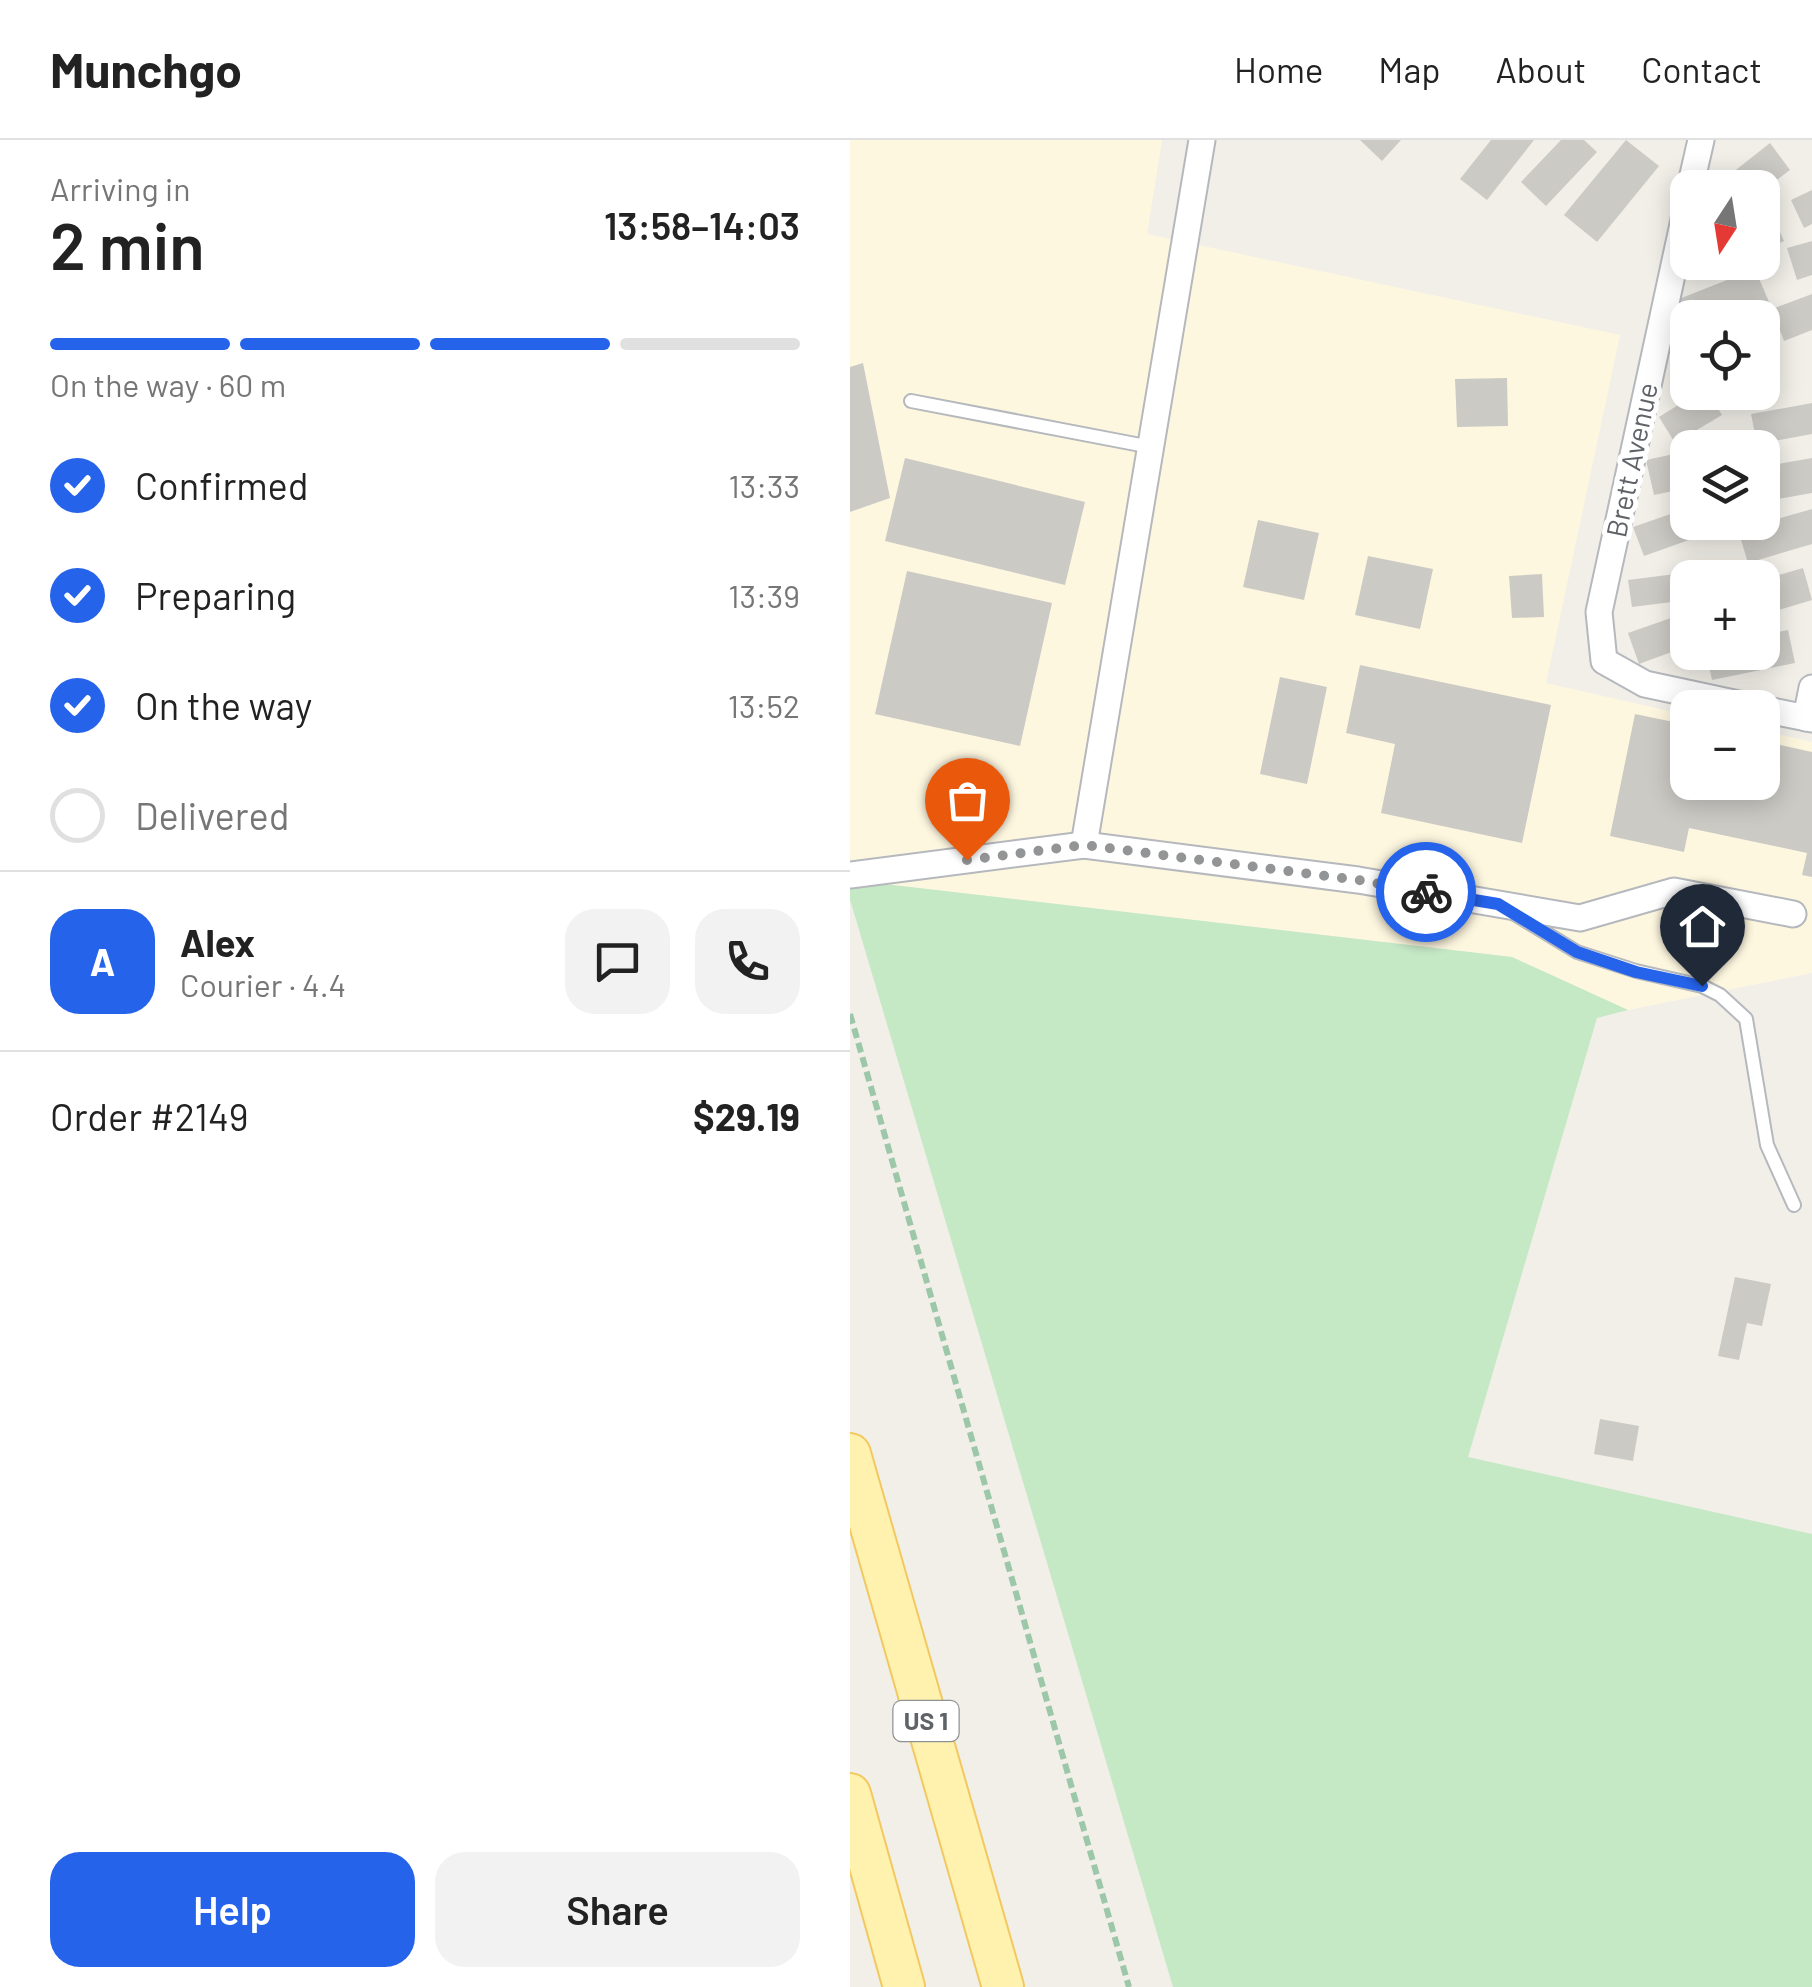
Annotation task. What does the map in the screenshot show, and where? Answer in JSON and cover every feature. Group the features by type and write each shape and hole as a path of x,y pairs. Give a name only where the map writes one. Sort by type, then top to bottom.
{"main road":[{"name":"US 1","path":"850,1454 1003,1987"},
{"path":"850,1794 904,1987"}],"street":[{"path":"1084,845 1202,140"},
{"path":"1694,170 1701,140"},
{"name":"Brett Avenue","path":"1671,280 1600,612 1604,660 1644,684 1673,690"},
{"path":"1780,712 1809,718 1812,688"},
{"path":"850,874 1084,845 1358,880 1580,918 1674,891 1793,914"}],"lane":[{"path":"911,401 1151,447"},
{"path":"1498,904 1577,952 1636,972 1702,986 1720,995 1746,1019 1767,1145 1794,1205"}],"path":[{"path":"850,1014 1128,1987"}],"shaded area":[{"path":"850,140 1162,140 1147,234 1620,335 1546,683 1670,711 1670,800 1780,800 1780,735 1812,742 1812,973 1628,1010 1512,957 850,880"}],"green space":[{"path":"850,880 1512,957 1628,1010 1597,1018 1468,1457 1812,1534 1812,1987 1173,1987 850,900"}],"building":[{"path":"1360,140 1401,140 1382,161"},
{"path":"1491,140 1534,140 1487,200 1460,179"},
{"path":"1561,140 1584,140 1597,152 1546,206 1521,182"},
{"path":"1626,140 1659,166 1597,242 1564,215"},
{"path":"1770,143 1790,170 1780,178 1780,170 1736,170"},
{"path":"1812,190 1812,224 1804,228 1791,200"},
{"path":"1812,241 1812,275 1797,280 1787,248"},
{"path":"1727,280 1760,280 1768,300 1679,300"},
{"path":"1812,294 1812,330 1784,341 1780,306"},
{"path":"863,363 890,498 850,512 850,367"},
{"path":"1507,378 1508,426 1457,427 1455,379"},
{"path":"1812,403 1812,434 1780,440 1780,430 1754,430 1751,414"},
{"path":"1670,410 1719,410 1722,415 1697,430 1670,430 1670,435 1659,417"},
{"path":"1670,455 1670,492 1654,495 1646,460"},
{"path":"905,458 1085,502 1065,585 885,541"},
{"path":"1812,458 1812,493 1780,499 1780,464"},
{"path":"1812,509 1812,544 1747,560 1741,540 1780,540 1780,518"},
{"path":"1670,514 1670,540 1689,540 1644,556 1633,527"},
{"path":"1258,520 1319,533 1304,600 1243,587"},
{"path":"1368,556 1433,569 1420,629 1355,615"},
{"path":"1803,568 1812,600 1780,610 1780,575"},
{"path":"907,571 1052,603 1020,746 875,714"},
{"path":"1542,574 1544,617 1512,618 1509,576"},
{"path":"1670,575 1670,602 1632,607 1628,580"},
{"path":"1670,618 1670,653 1639,664 1628,633"},
{"path":"1788,630 1795,663 1780,666 1780,632"},
{"path":"1360,665 1551,705 1522,843 1381,813 1395,744 1346,733"},
{"path":"1710,670 1761,670 1712,680"},
{"path":"1280,677 1327,687 1307,784 1260,774"},
{"path":"1635,714 1670,721 1670,800 1780,800 1780,745 1812,752 1812,877 1802,875 1807,853 1689,828 1684,852 1610,836"},
{"path":"1735,1277 1771,1284 1762,1326 1747,1323 1739,1360 1718,1356"},
{"path":"1600,1419 1639,1426 1633,1461 1594,1454"}],"way so far":[{"path":"967,860 1084,845 1426,892"}],"route":[{"path":"1426,892 1498,904 1577,952 1636,972 1702,986"}]}
